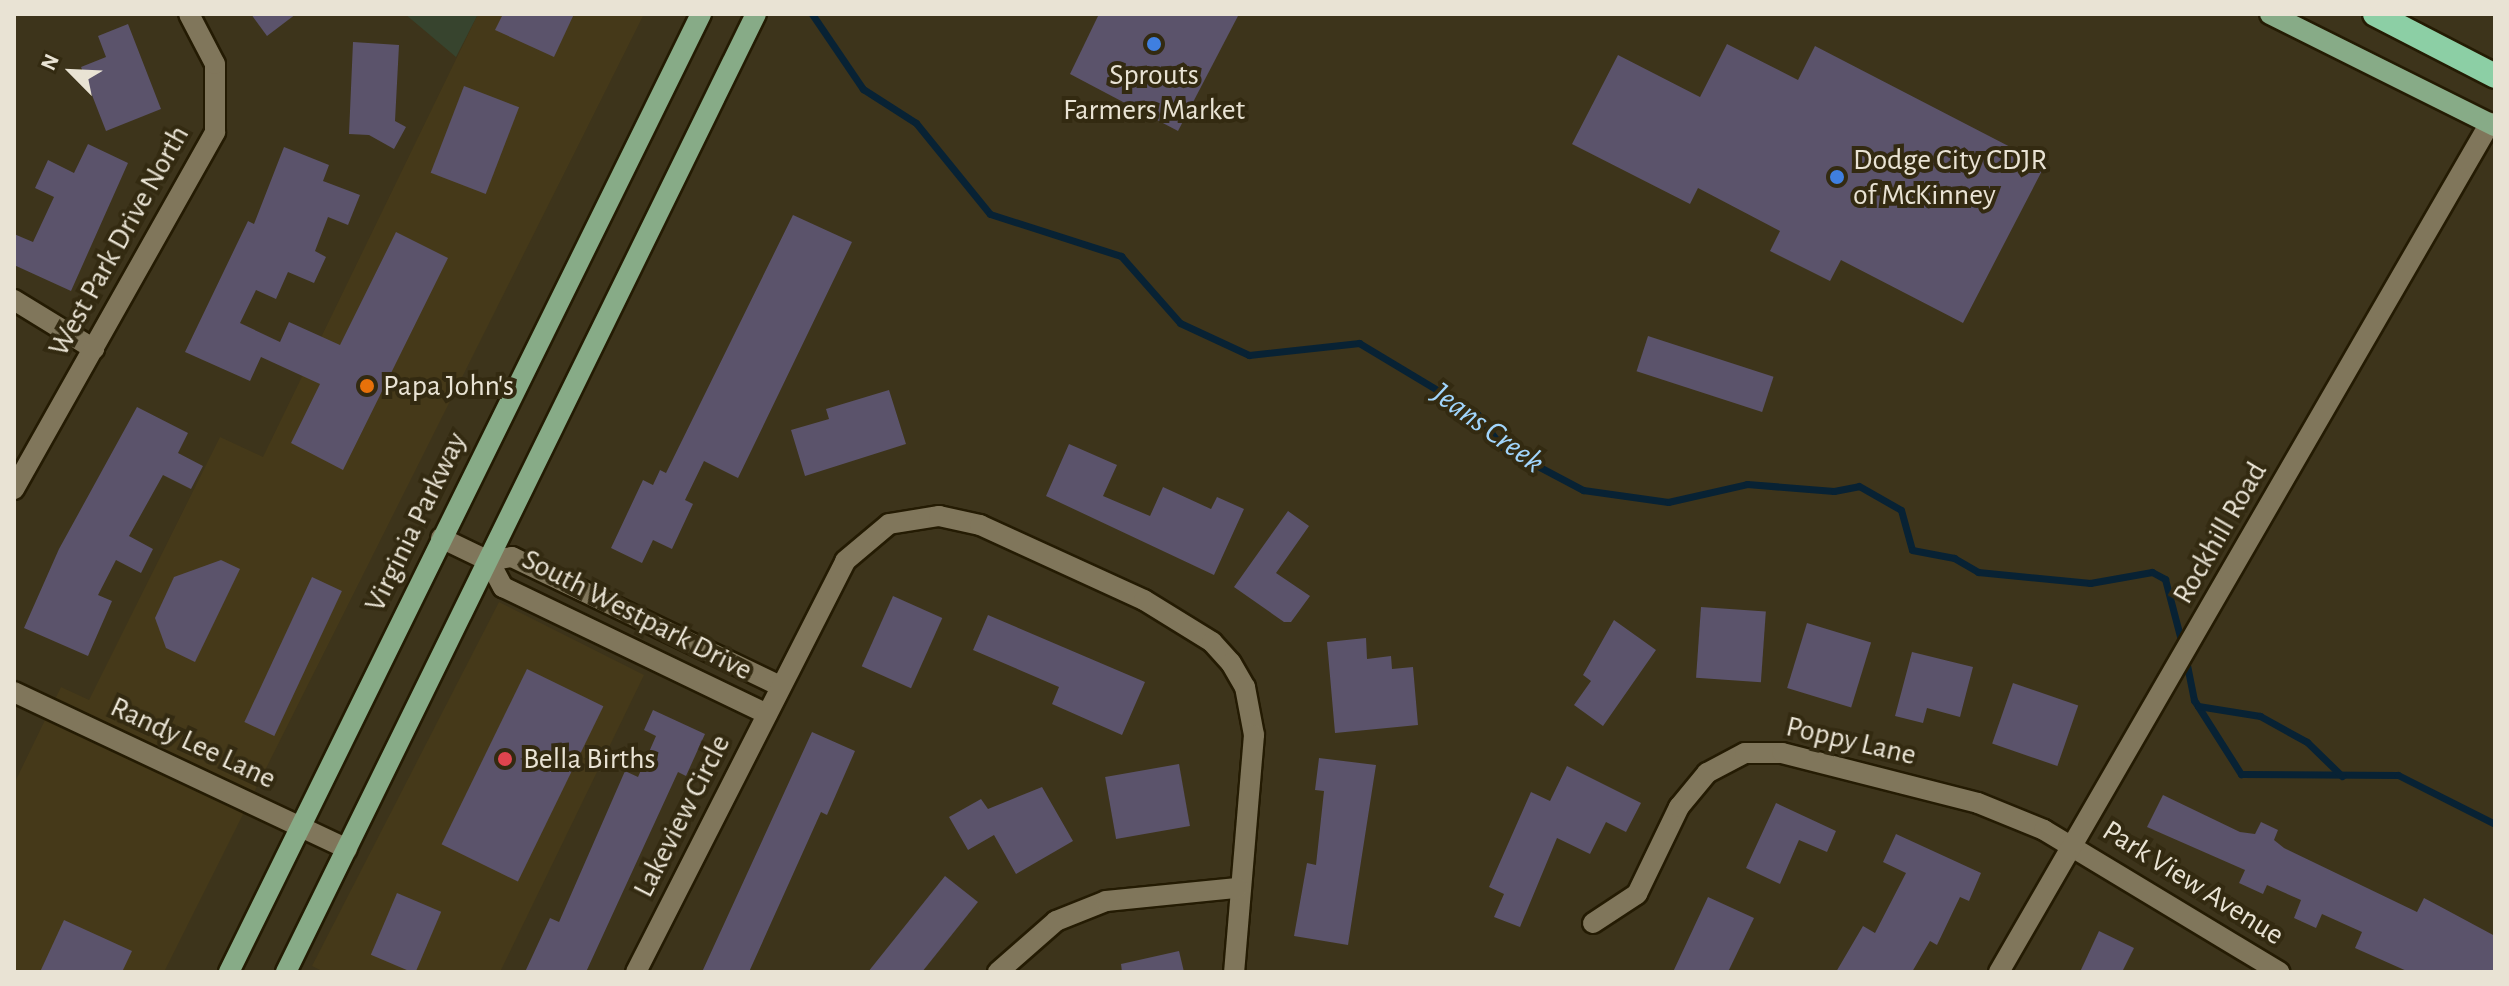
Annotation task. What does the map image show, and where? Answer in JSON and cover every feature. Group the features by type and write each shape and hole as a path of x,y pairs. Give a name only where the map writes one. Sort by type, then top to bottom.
{"highway":[{"path":"2375,14 2495,76"}],"main road":[{"name":"Virginia Parkway","path":"229,972 701,14"},
{"path":"286,972 756,14"},
{"path":"2270,14 2492,124"}],"street":[{"name":"West Park Drive North","path":"14,489 215,132 215,64 189,14"},
{"name":"Rockhill Road","path":"1999,972 2492,124"},
{"path":"14,300 94,349"},
{"name":"Lakeview Circle","path":"636,972 826,592 866,538 915,516 980,525 1169,614 1231,663 1245,687 1254,735 1237,888 1234,972"},
{"name":"South Westpark Drive","path":"441,538 489,561 512,557 780,686"},
{"name":"South Westpark Drive","path":"489,561 503,587 767,714"},
{"name":"Randy Lee Lane","path":"14,692 347,849"},
{"name":"Poppy Lane","path":"1593,923 1637,894 1694,786 1719,764 1745,753 1802,756 1949,794 2075,845"},
{"name":"Park View Avenue","path":"2075,845 2279,972"},
{"path":"998,972 1056,921 1106,901 1237,888"}],"shaded area":[{"path":"478,14 644,14 164,972 14,972 14,784 61,687 89,700 220,437 263,457"},
{"path":"499,602 644,675 500,972 324,972 312,966"}],"green space":[{"path":"405,14 478,14 456,57"}],"building":[{"path":"251,14 296,14 267,36"},
{"path":"503,14 574,14 554,57 495,30"},
{"name":"Sprouts Farmers Market","path":"1099,14 1239,14 1178,131 1070,74"},
{"path":"128,24 161,109 106,131 81,67 106,57 98,36"},
{"path":"353,42 399,45 395,121 406,127 394,149 369,135 349,134"},
{"name":"Dodge City CDJR of McKinney","path":"1727,44 1798,80 1815,46 2045,165 1963,323 1841,260 1830,281 1770,251 1780,231 1698,188 1690,204 1572,144 1618,55 1700,97"},
{"path":"464,86 519,107 486,194 431,173"},
{"path":"88,144 128,163 71,291 14,265 14,234 33,242 54,197 35,188 48,160 74,173"},
{"path":"284,147 329,165 323,181 360,195 348,225 328,217 315,251 326,257 314,283 288,272 276,299 256,290 240,323 280,342 289,322 340,345 396,232 448,258 343,470 291,443 320,384 261,357 250,381 185,352 248,221 254,224"},
{"path":"793,215 852,242 738,478 704,461 685,500 693,504 672,549 653,540 642,563 611,548 643,480 653,485 660,470 666,473"},
{"path":"1648,336 1774,377 1762,412 1637,371"},
{"path":"889,390 906,444 805,476 791,430 829,419 826,409"},
{"path":"137,407 188,433 178,453 203,466 191,489 163,475 129,536 153,549 141,573 116,560 98,595 112,601 88,656 24,628 59,549"},
{"path":"1069,444 1117,465 1103,496 1150,516 1163,487 1211,509 1217,497 1244,509 1214,575 1046,496"},
{"path":"1288,511 1309,526 1276,573 1310,596 1291,622 1284,622 1234,587"},
{"path":"221,560 240,569 195,662 166,648 155,618 174,577"},
{"path":"312,577 342,591 274,736 244,722"},
{"path":"893,596 942,618 911,688 862,666"},
{"path":"1701,607 1766,612 1761,682 1696,678"},
{"path":"988,615 1145,682 1122,735 1052,704 1059,687 973,650"},
{"path":"1614,620 1656,650 1603,726 1574,705 1591,681 1583,675"},
{"path":"1807,623 1871,643 1851,708 1787,688"},
{"path":"1366,638 1367,659 1391,656 1392,669 1413,667 1418,725 1335,733 1327,642"},
{"path":"1912,652 1973,667 1960,717 1927,708 1923,723 1895,716"},
{"path":"527,669 603,706 518,882 442,844"},
{"path":"2013,683 2078,705 2057,766 1992,744"},
{"path":"653,710 705,734 686,776 678,772 586,972 525,972 550,918 559,922 625,771 638,777 656,736 644,730"},
{"path":"812,732 855,751 827,815 821,812 749,972 702,972"},
{"path":"1319,758 1376,765 1348,945 1294,936 1307,863 1316,865 1324,791 1315,790"},
{"path":"1179,764 1190,826 1116,839 1105,777"},
{"path":"1567,766 1641,803 1626,832 1606,822 1590,854 1557,838 1520,927 1494,917 1504,894 1489,887 1531,792 1550,801"},
{"path":"1042,787 1073,841 1016,874 994,835 968,850 949,817 981,799 988,809"},
{"path":"2163,795 2240,832 2255,834 2261,822 2278,830 2274,840 2284,848 2417,912 2424,898 2441,907 2495,936 2495,972 2409,972 2355,948 2362,932 2322,914 2316,928 2294,918 2301,900 2267,885 2263,894 2239,883 2245,870 2147,827"},
{"path":"1776,803 1836,831 1827,852 1799,840 1780,884 1746,868"},
{"path":"1896,834 1981,873 1969,901 1960,897 1937,945 1930,941 1912,972 1836,972 1863,926 1875,933 1906,873 1883,862"},
{"path":"945,876 978,902 922,972 868,972"},
{"path":"397,893 441,912 416,972 371,955"},
{"path":"1708,897 1754,918 1728,972 1673,972"},
{"path":"64,920 132,951 122,972 40,972"},
{"path":"2099,931 2134,948 2122,972 2080,972"},
{"path":"1179,951 1184,972 1122,972 1121,964"}],"waterway":[{"name":"Jeans Creek","path":"812,14 863,89 916,123 990,214 1121,256 1180,323 1249,355 1359,343 1477,414 1502,447 1583,490 1668,502 1747,484 1834,491 1859,486 1901,510 1912,550 1954,558 1978,572 2090,583 2152,572 2165,579 2182,644"},
{"name":"Jeans Creek","path":"2186,660 2194,700 2241,774 2398,775 2495,824"},
{"path":"2198,706 2260,716 2307,742 2342,776"}],"place":[{"name":"Sprouts Farmers Market","path":"1154,44"},
{"name":"Dodge City CDJR of McKinney","path":"1837,177"},
{"name":"Papa John's","path":"367,386"},
{"name":"Bella Births","path":"505,759"}]}
